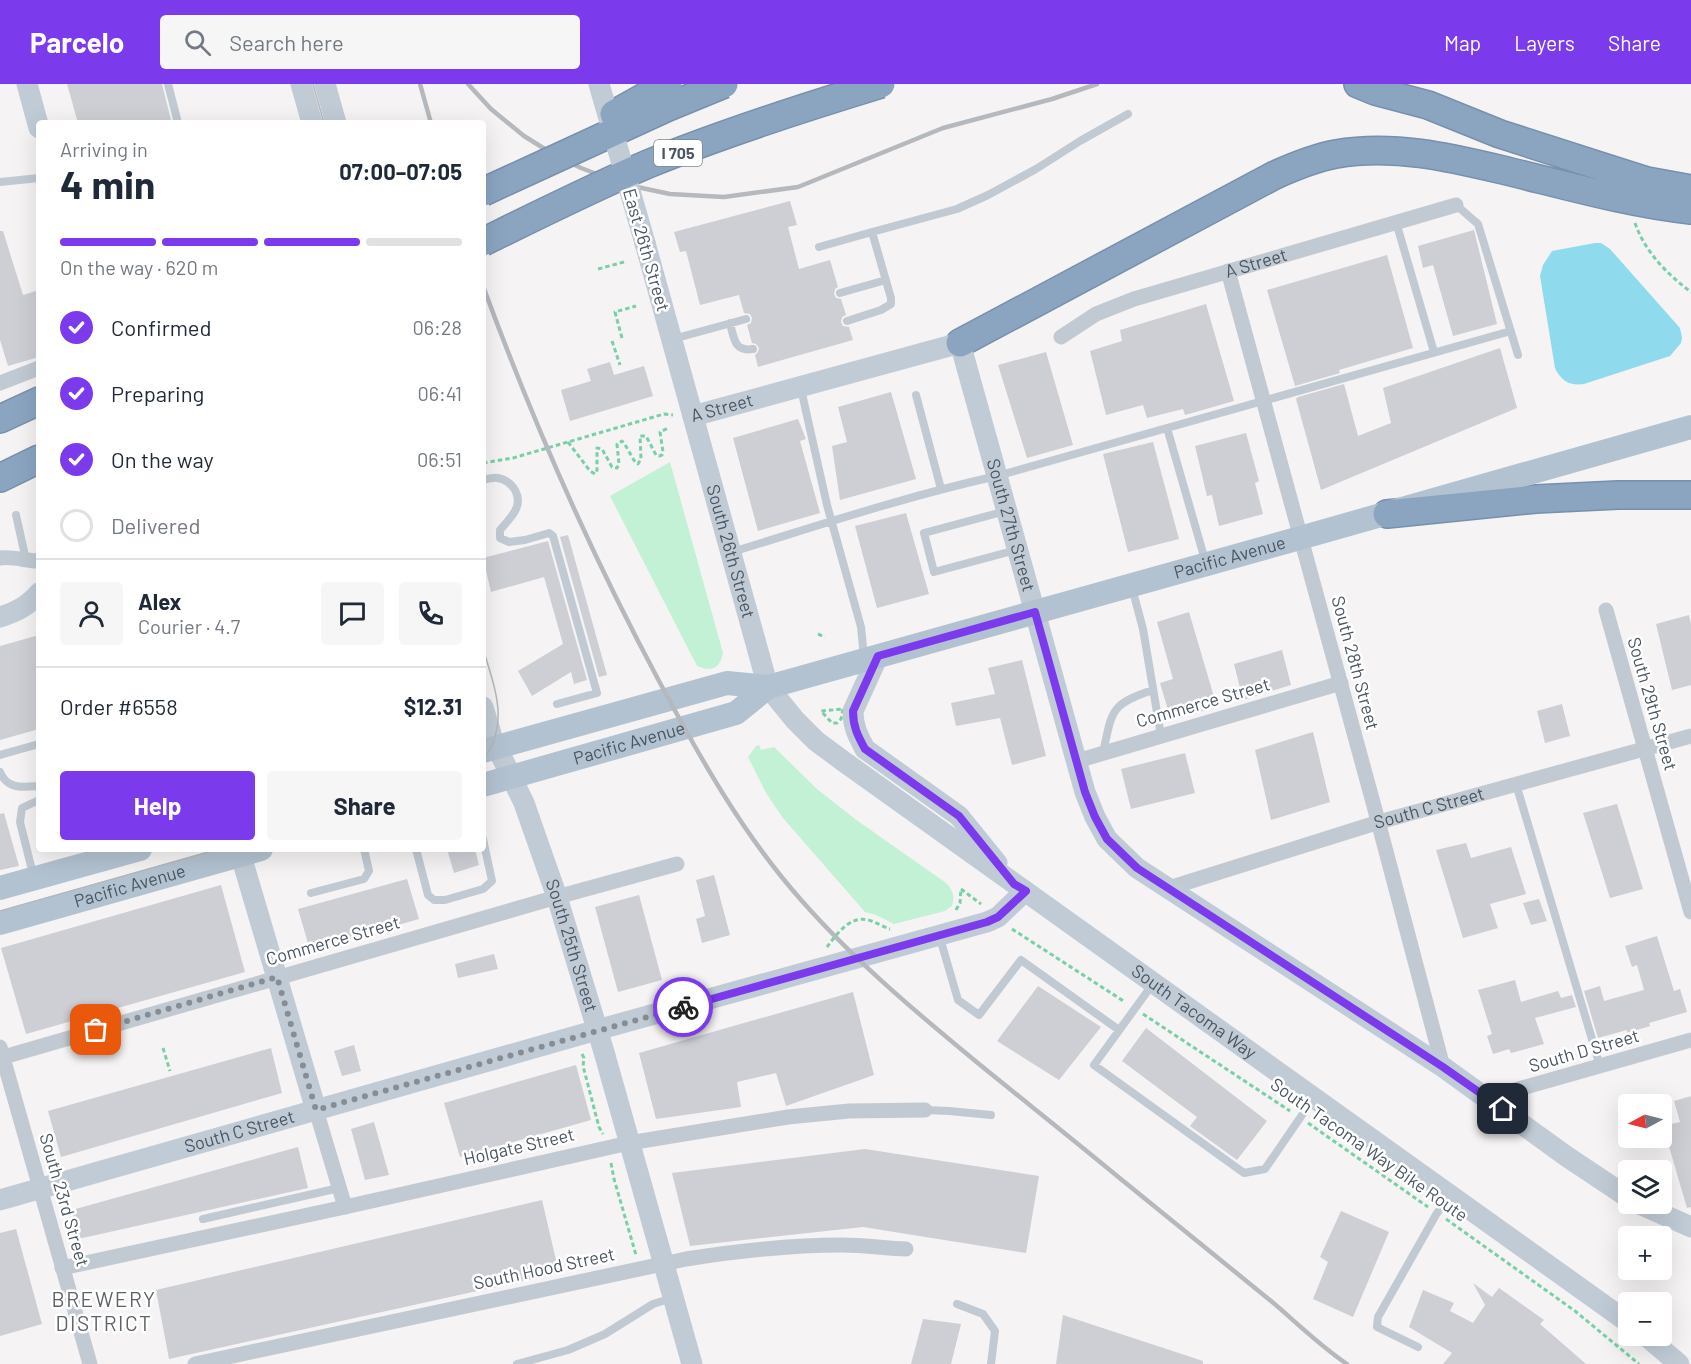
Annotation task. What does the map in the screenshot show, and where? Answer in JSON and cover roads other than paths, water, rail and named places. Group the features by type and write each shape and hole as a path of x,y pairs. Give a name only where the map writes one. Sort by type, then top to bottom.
{"highway":[{"path":"486,184 668,84"},
{"path":"486,191 668,107 724,84"},
{"name":"I 705","path":"486,240 571,198 648,164 801,109 881,84"},
{"path":"1366,87 1428,105 1500,134 1647,181 1691,189"},
{"path":"960,343 1275,175 1302,163 1334,154 1379,150 1433,154 1650,205 1691,210"},
{"path":"0,410 36,397"},
{"path":"0,419 36,402"},
{"path":"0,478 36,460"},
{"path":"1387,514 1536,499 1618,495 1691,495"}],"main road":[{"name":"Pacific Avenue","path":"490,749 727,683 768,687 1691,427"},
{"name":"Pacific Avenue","path":"486,784 736,713 768,687"},
{"name":"Pacific Avenue","path":"0,888 35,879 91,859 125,852"},
{"name":"Pacific Avenue","path":"0,923 244,852"}],"street":[{"path":"27,84 37,120"},
{"path":"301,84 311,120"},
{"path":"325,84 335,120"},
{"name":"East 26th Street","path":"599,84 693,416"},
{"name":"A Street","path":"1061,337 1096,314 1134,299 1456,205"},
{"name":"South 28th Street","path":"1228,271 1443,1067"},
{"name":"A Street","path":"693,416 960,343"},
{"name":"South 27th Street","path":"960,343 1085,792 1107,839 1137,868 1443,1067 1566,1156 1618,1190"},
{"path":"0,383 36,369"},
{"name":"South 26th Street","path":"693,416 768,687"},
{"path":"0,558 33,561"},
{"path":"0,617 17,611 36,596"},
{"name":"South 29th Street","path":"1606,610 1691,912"},
{"path":"871,658 853,711 856,733 865,749 959,816 1020,888"},
{"name":"Commerce Street","path":"1077,761 1341,683"},
{"name":"South Tacoma Way","path":"768,687 816,741 1618,1315"},
{"name":"South 25th Street","path":"486,725 490,749 512,777 530,818 557,897 692,1364"},
{"name":"South C Street","path":"1169,888 1378,822 1691,736"},
{"path":"247,852 277,977 345,1207"},
{"name":"Commerce Street","path":"1,1054 677,864"},
{"name":"South C Street","path":"0,1200 987,922 998,917 1020,888"},
{"name":"South D Street","path":"1487,1098 1691,1040"},
{"name":"South 23rd Street","path":"1,1054 90,1364"},
{"name":"Holgate Street","path":"62,1268 629,1143 788,1117 849,1111 925,1110"},
{"path":"1662,1214 1691,1227"},
{"name":"South Hood Street","path":"195,1364 639,1268 728,1252 842,1245 906,1249"},
{"path":"1658,1346 1679,1364"}],"lane":[{"path":"168,84 177,120"},
{"path":"819,247 957,209 1036,169 1128,114"},
{"path":"0,182 36,178"},
{"path":"1456,205 1478,224 1518,355"},
{"path":"1396,222 1434,352"},
{"path":"848,321 887,308 891,304 872,232"},
{"path":"840,293 886,280"},
{"path":"672,339 746,319"},
{"path":"730,323 736,344 745,350 753,349"},
{"path":"731,552 941,489 997,476 1511,331"},
{"path":"801,387 831,521 871,658"},
{"path":"916,395 941,489"},
{"path":"1167,428 1206,565"},
{"path":"486,480 497,478 513,486 517,493 518,502 515,511 500,530 500,538 509,542 549,533 553,536 597,693 557,704"},
{"path":"1007,511 924,533 934,572 1018,550"},
{"path":"16,515 33,561"},
{"path":"1131,585 1143,629 1161,736"},
{"path":"1103,753 1111,719 1119,705 1131,697 1153,690"},
{"path":"0,755 36,745"},
{"path":"0,772 3,779 12,786 19,788 36,786"},
{"path":"1516,784 1600,1066"},
{"path":"35,879 20,822 22,808 36,801"},
{"path":"311,893 364,879 369,871 365,852"},
{"path":"417,852 428,895 434,900 445,900 483,889 492,881 486,852"},
{"path":"940,935 958,1000 979,1015 1021,960 1119,1030"},
{"path":"1153,983 1094,1065 1244,1173 1265,1169 1314,1098"},
{"name":"Holgate Street","path":"925,1110 991,1115"},
{"path":"203,1219 339,1188"},
{"path":"1418,1347 1377,1327 1378,1317 1437,1213 1451,1196"},
{"path":"517,1364 568,1350 605,1334 653,1304 673,1298"},
{"path":"957,1304 983,1314 995,1331 991,1364"}],"water":[{"path":"1601,243 1610,249 1680,328 1682,338 1681,343 1670,356 1584,384 1574,384 1566,382 1555,368 1540,276 1543,265 1552,251"}],"tram line":[{"path":"313,84 323,120"},
{"path":"486,659 498,706 496,733 486,756"},
{"path":"0,911 208,852"}],"railway":[{"path":"420,84 430,120"},
{"path":"468,84 491,109 524,136 581,168 623,184 670,194 724,197 798,187 943,128 1052,99 1097,84"},
{"path":"486,294 564,487 634,633 724,796 781,876 843,945 910,1006 1347,1364"}],"district":[{"name":"BREWERY DISTRICT","path":"104,1312"}]}
